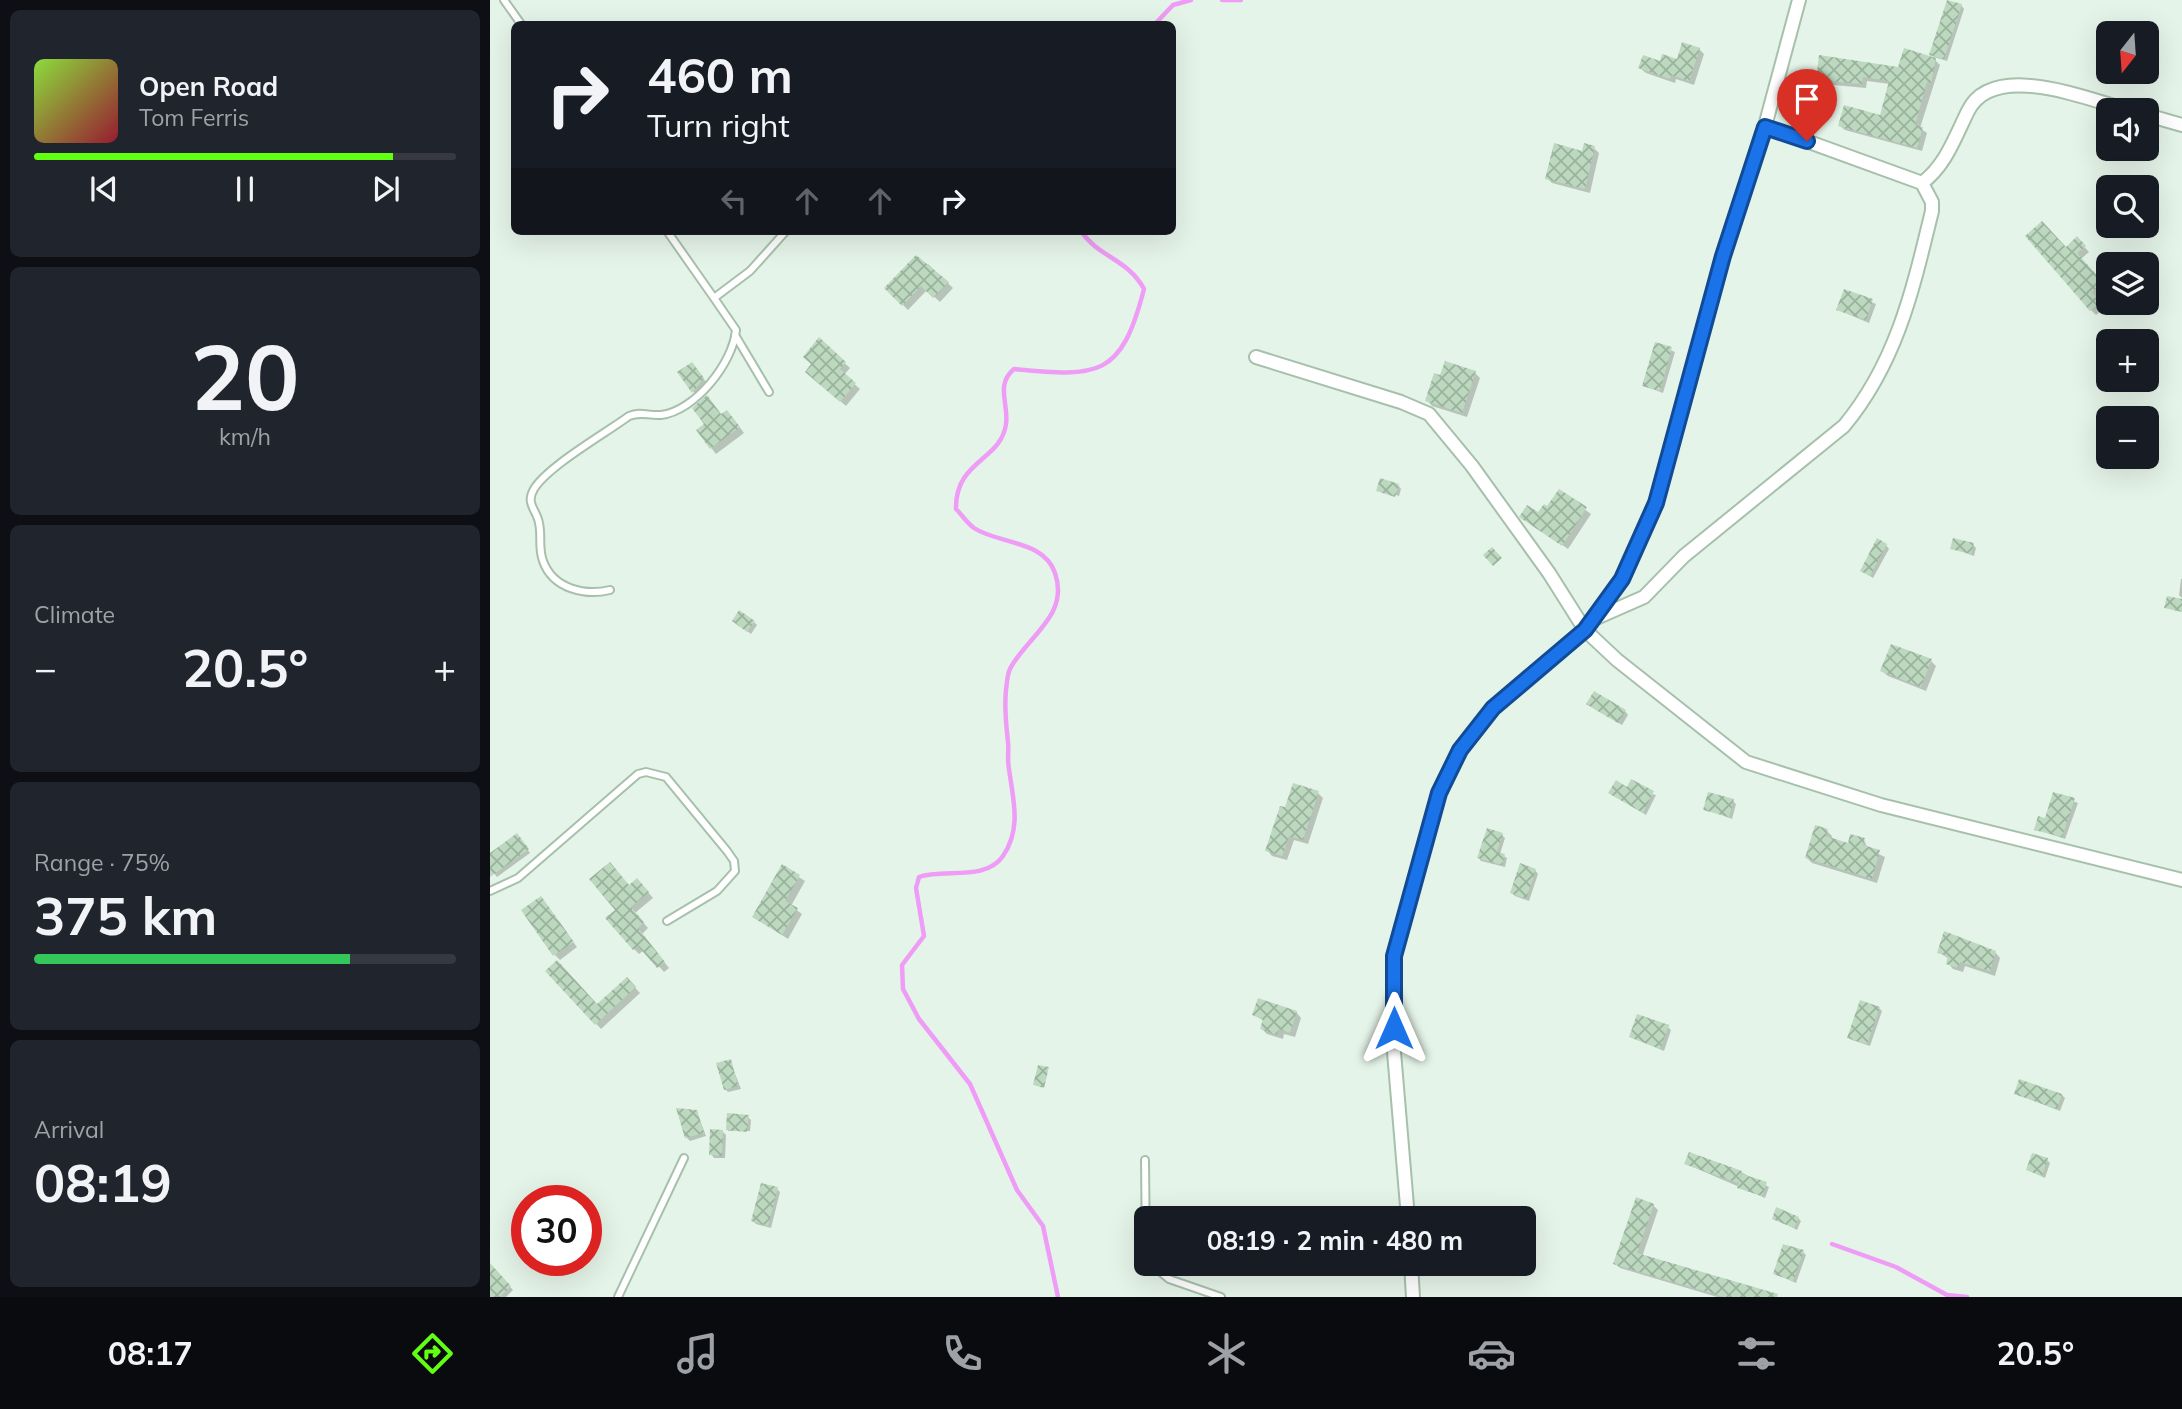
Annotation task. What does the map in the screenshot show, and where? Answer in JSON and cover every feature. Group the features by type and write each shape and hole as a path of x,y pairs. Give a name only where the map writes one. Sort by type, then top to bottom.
{"street":[{"path":"1407,1206 1394,1052 1394,956 1439,793 1460,750 1493,708 1588,625 1622,579 1656,503 1723,256 1765,127 1799,0"},
{"path":"1922,183 1940,165 1979,94 1993,87 2032,85 2096,102"},
{"path":"2159,118 2182,125"},
{"path":"1588,625 1644,597 1684,556 1844,426 1873,388 1916,285 1932,211 1922,183 1765,127"},
{"path":"1256,357 1401,402 1429,414 1472,466 1549,573 1617,660 1746,762 1881,805 2182,880"},
{"path":"1412,1276 1413,1297"}],"lane":[{"path":"504,0 520,21"},
{"path":"670,235 734,325 735,335 769,392"},
{"path":"714,298 750,271 782,235"},
{"path":"610,590 591,595 554,578 543,562 538,518 531,509 530,497 543,478 629,416 638,412 668,413 707,389 718,376 735,335"},
{"path":"490,891 518,878 638,774 656,773 666,777 727,851 734,861 735,870 717,891 667,921"},
{"path":"618,1297 684,1158"},
{"path":"1145,1160 1145,1206"},
{"path":"1165,1276 1221,1297"}],"building":[{"path":"1947,0 1962,4 1944,59 1929,55"},
{"path":"1682,42 1700,48 1689,81 1671,75 1670,79 1638,68 1643,55 1660,61 1662,54 1677,59"},
{"path":"1904,48 1936,58 1931,83 1927,82 1915,125 1923,127 1917,148 1838,126 1844,105 1880,115 1889,81 1863,77 1862,84 1816,80 1819,55 1898,67"},
{"path":"1554,143 1582,151 1584,143 1595,146 1585,189 1545,179"},
{"path":"2042,221 2066,247 2077,236 2086,246 2077,253 2096,274 2096,288 2092,292 2096,297 2096,306 2090,311 2025,236"},
{"path":"916,255 949,282 933,298 921,286 902,306 884,288"},
{"path":"1844,289 1873,299 1866,320 1836,310"},
{"path":"819,337 846,362 840,369 856,383 840,402 805,372 811,364 803,357"},
{"path":"1655,342 1672,347 1660,391 1642,386"},
{"path":"1445,361 1476,371 1462,413 1425,401 1434,373 1440,375"},
{"path":"692,362 704,378 692,393 677,372"},
{"path":"707,395 721,414 727,410 740,427 710,449 696,430 704,424 692,408"},
{"path":"1380,478 1399,484 1395,497 1376,491"},
{"path":"1559,489 1587,507 1562,546 1519,517 1527,505 1538,512 1544,504 1547,506"},
{"path":"1877,538 1887,544 1870,576 1860,571"},
{"path":"1953,538 1974,543 1971,554 1950,549"},
{"path":"1492,547 1502,558 1493,566 1483,555"},
{"path":"2167,596 2182,599 2182,612 2164,608"},
{"path":"739,610 755,621 747,632 732,621"},
{"path":"1891,644 1932,659 1921,687 1880,671"},
{"path":"1594,691 1626,710 1618,723 1586,704"},
{"path":"1631,779 1654,791 1643,813 1608,793 1616,780 1627,787"},
{"path":"1293,783 1319,791 1303,840 1289,836 1282,856 1265,851 1280,806 1285,807"},
{"path":"1708,792 1734,799 1729,817 1703,810"},
{"path":"2053,792 2075,798 2062,837 2034,830 2038,816 2045,818"},
{"path":"1815,825 1828,829 1826,836 1848,843 1850,834 1865,838 1863,845 1880,850 1872,879 1805,858"},
{"path":"1487,828 1503,833 1497,852 1505,854 1502,865 1477,858"},
{"path":"517,833 529,849 490,877 490,853"},
{"path":"610,862 629,885 637,878 649,892 631,907 644,922 638,928 665,962 657,968 638,946 633,950 605,918 615,910 589,879"},
{"path":"1520,863 1536,869 1526,899 1510,893"},
{"path":"782,864 800,875 785,901 798,908 782,935 752,917"},
{"path":"541,896 574,942 553,956 521,910"},
{"path":"1944,931 1996,951 1990,971 1960,962 1958,968 1946,964 1948,956 1937,953"},
{"path":"557,960 597,1004 627,977 636,987 595,1025 545,971"},
{"path":"1258,998 1297,1011 1290,1033 1279,1029 1277,1035 1260,1029 1263,1019 1252,1015"},
{"path":"1860,1000 1880,1007 1867,1044 1847,1038"},
{"path":"1637,1014 1669,1025 1660,1049 1629,1037"},
{"path":"731,1059 738,1086 724,1090 716,1063"},
{"path":"1038,1065 1049,1067 1044,1088 1033,1085"},
{"path":"2019,1079 2062,1094 2057,1109 2014,1094"},
{"path":"676,1108 697,1110 704,1133 685,1138"},
{"path":"727,1113 749,1115 747,1132 726,1130"},
{"path":"710,1129 723,1130 722,1156 709,1155"},
{"path":"1689,1152 1742,1171 1738,1183 1684,1164"},
{"path":"2032,1153 2048,1158 2042,1176 2026,1170"},
{"path":"1742,1174 1767,1182 1762,1196 1737,1188"},
{"path":"761,1183 778,1187 768,1226 751,1221"},
{"path":"1636,1197 1654,1204 1637,1253 1778,1294 1777,1297 1724,1297 1613,1264"},
{"path":"1776,1207 1799,1217 1794,1228 1772,1219"},
{"path":"1783,1244 1804,1250 1793,1281 1773,1274"},
{"path":"490,1263 511,1286 500,1297 490,1297"}],"waterway":[{"path":"1158,21 1173,5 1191,0"},
{"path":"1222,0 1241,0"},
{"path":"1058,1297 1043,1226 1017,1190 970,1084 919,1019 903,989 902,965 924,936 916,888 919,877 986,869 1003,856 1013,835 1015,813 1008,766 1005,710 1008,676 1017,657 1052,614 1057,602 1058,588 1055,573 1041,554 974,528 956,509 963,480 996,446 1002,436 1006,424 1005,382 1014,369 1043,372 1086,371 1115,356 1126,340 1144,289 1130,271 1096,247 1084,235"},
{"path":"1832,1244 1896,1267 1947,1295 1967,1297"}],"route":[{"path":"1394,1028 1394,956 1439,793 1460,750 1493,708 1585,630 1622,579 1656,503 1723,256 1765,127 1807,141"}]}
